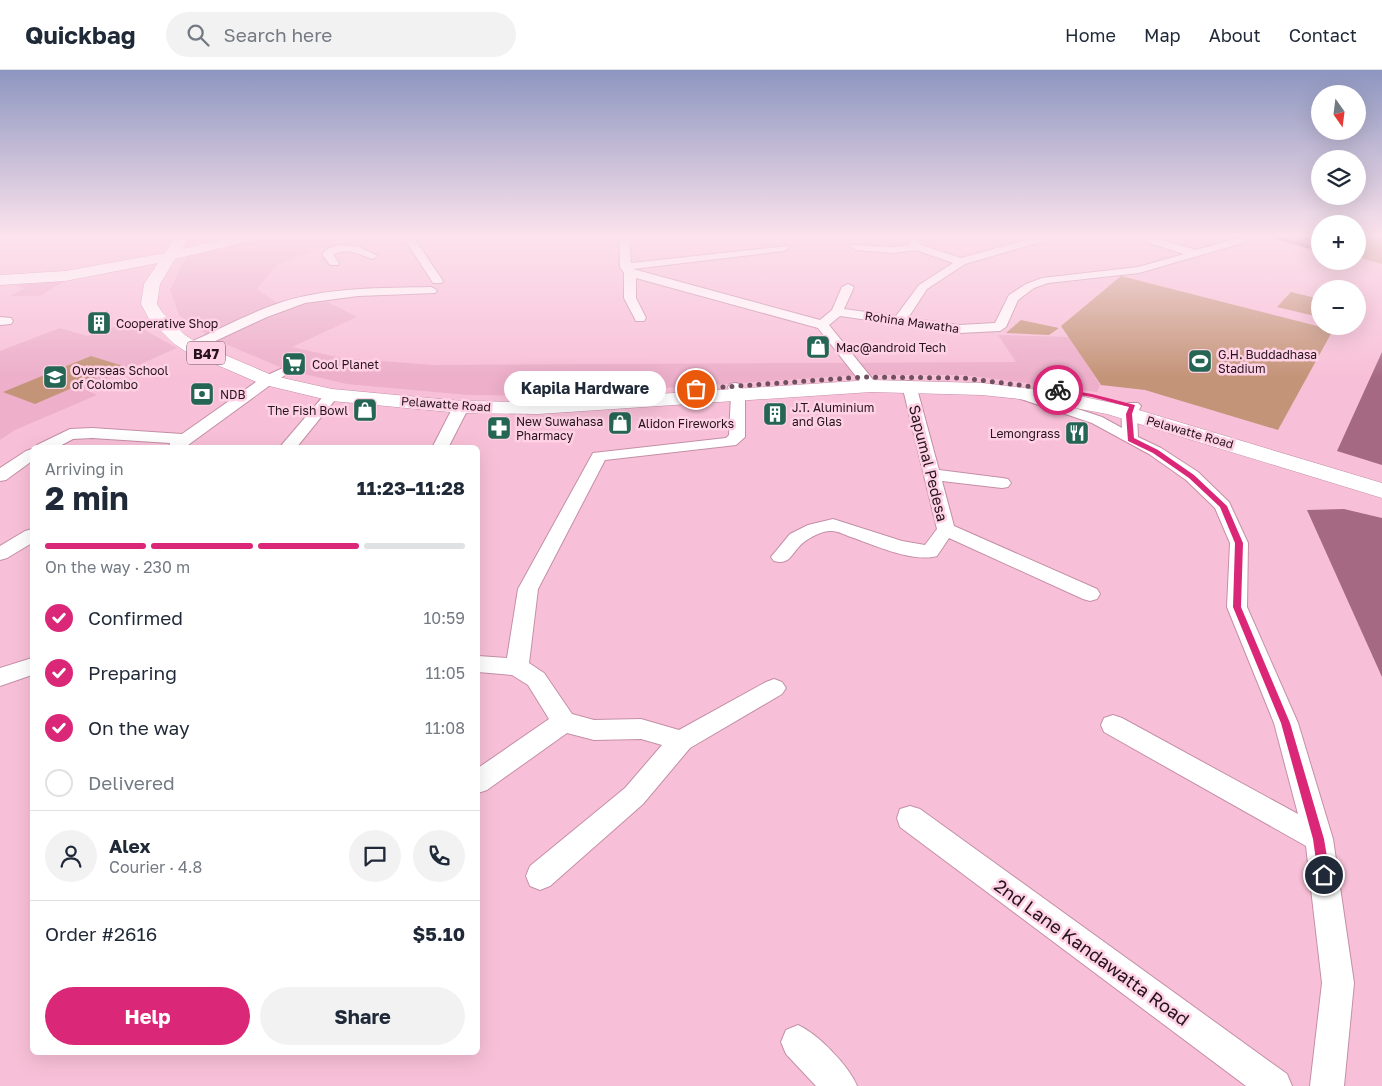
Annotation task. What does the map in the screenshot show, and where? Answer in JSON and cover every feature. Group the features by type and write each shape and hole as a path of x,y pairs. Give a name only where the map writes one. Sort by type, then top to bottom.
{"main road":[{"name":"Pelawatte Road","path":"168,282 165,296 170,307 197,334 199,343"},
{"name":"Pelawatte Road","path":"152,284 149,304 155,315 179,339 199,343 276,376 332,395 460,407 538,408 867,382 963,378 1000,381 1092,396 1217,439 1382,491"},
{"name":"Pelawatte Road","path":"276,376 344,386 466,398 540,398 737,391"},
{"name":"Pelawatte Road","path":"867,382 1010,391 1131,410 1382,480"}],"street":[{"path":"199,343 286,305 312,298 337,294 434,286 432,282"},
{"path":"629,282 630,298 640,318"},
{"path":"672,282 822,325 867,382"},
{"path":"900,320 923,286 929,282"},
{"name":"Rohina Mawatha","path":"837,312 959,329 1000,327 1013,298 1030,286 1040,282"},
{"path":"822,325 837,312 848,287"},
{"path":"49,445 70,434 92,433 180,443 276,376"},
{"name":"Sapumal Pedesa","path":"781,557 797,538 814,529 833,526 899,547 930,552 946,529 909,385"},
{"path":"517,667 528,590 599,456 730,442 737,436 737,391"},
{"path":"1010,391 1097,420 1155,451 1192,476 1223,506 1239,543 1237,607 1286,723 1319,839 1338,982 1327,1086"},
{"path":"290,445 332,395"},
{"path":"441,445 460,407"},
{"path":"1130,439 1131,410"},
{"path":"0,476 30,455"},
{"path":"931,474 1002,483"},
{"path":"946,529 1090,594"},
{"path":"0,554 30,536"},
{"path":"480,664 517,667 536,679 564,722 594,730 642,729 681,741"},
{"path":"0,677 30,668"},
{"path":"540,876 634,796 681,741 774,688"},
{"path":"480,781 564,722"},
{"path":"1114,725 1319,839"},
{"name":"2nd Lane Kandawatta Road","path":"910,818 1275,1086"},
{"path":"798,1042 840,1086"}],"shaded area":[{"path":"24,282 62,282 40,296 10,296 25,288 17,287"},
{"path":"174,282 262,282 257,289 278,304 314,295 357,317 292,347 341,358 433,365 1016,362 998,335 1069,337 1100,385 1097,392 962,375 862,375 540,396 468,395 347,384 287,370 211,338 179,315 170,290"},
{"name":"G.H. Buddadhasa Stadium","path":"1113,282 1146,282 1311,324 1311,335 1330,335 1278,430 1145,390 1101,385 1061,326"},
{"path":"1291,292 1311,297 1311,315 1277,307"},
{"name":"Overseas School of Colombo","path":"142,318 141,323 148,332 177,348 84,389 97,395 15,430 0,440 0,351 60,328 87,336"},
{"path":"1021,320 1059,328 1049,335 1006,333"},
{"path":"1382,352 1382,465 1337,451"},
{"path":"91,356 123,366 35,404 3,392"},
{"path":"1344,509 1382,518 1382,677 1307,510"}],"way so far":[{"path":"696,389 863,377 963,378 1000,381 1058,390"}],"place":[{"name":"Cooperative Shop","path":"99,323"},
{"name":"Mac@android Tech","path":"818,347"},
{"name":"G.H. Buddadhasa Stadium","path":"1200,361"},
{"name":"Cool Planet","path":"294,364"},
{"name":"Overseas School of Colombo","path":"55,377"},
{"name":"Kapila Hardware","path":"696,389"},
{"name":"NDB","path":"202,394"},
{"name":"The Fish Bowl","path":"365,410"},
{"name":"J.T. Aluminium and Glas","path":"775,414"},
{"name":"Alidon Fireworks","path":"620,423"},
{"name":"New Suwahasa Pharmacy","path":"499,428"},
{"name":"Lemongrass","path":"1077,433"}],"route":[{"path":"1058,390 1133,406 1129,414 1130,439 1155,451 1192,476 1223,506 1239,543 1237,607 1286,723 1319,839 1324,875"}]}
